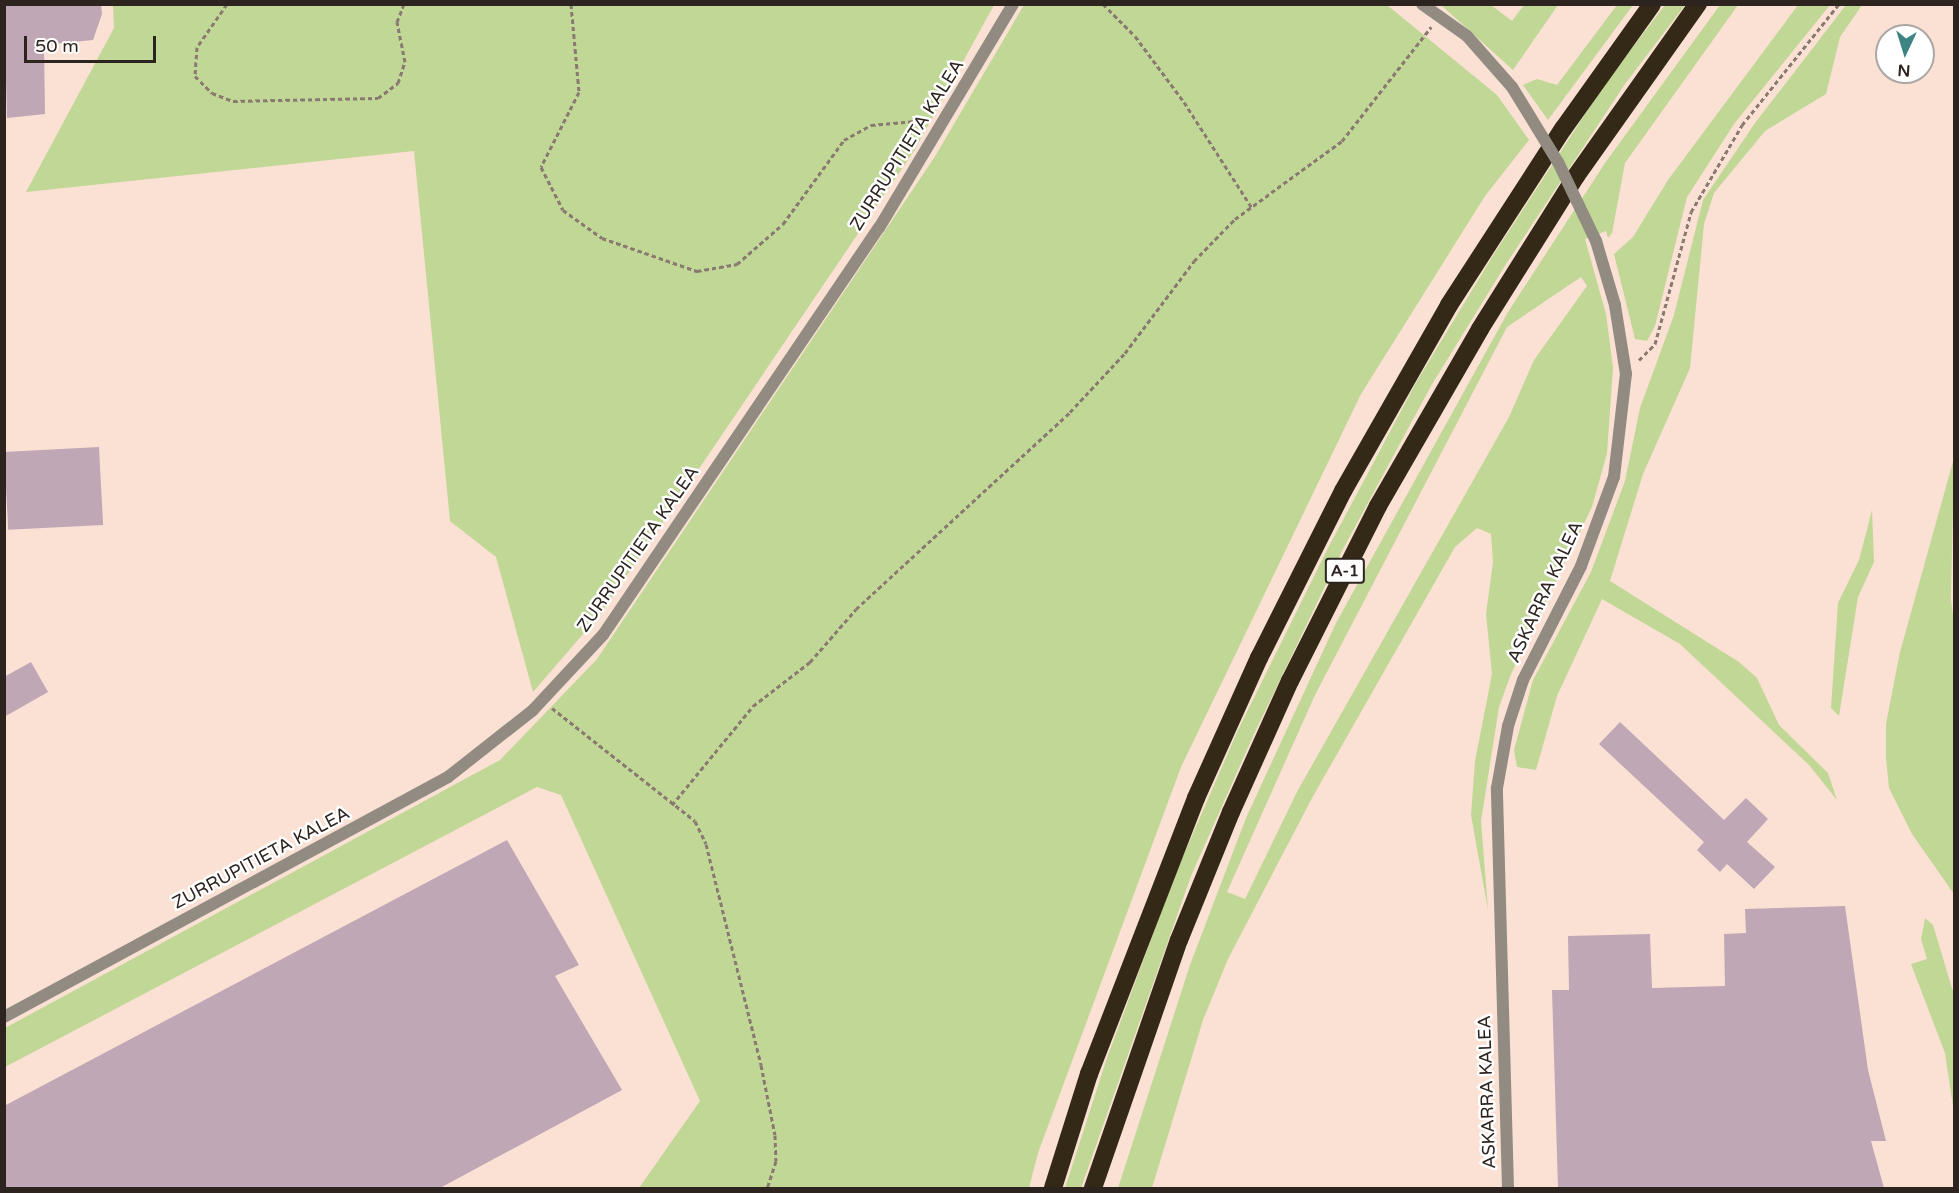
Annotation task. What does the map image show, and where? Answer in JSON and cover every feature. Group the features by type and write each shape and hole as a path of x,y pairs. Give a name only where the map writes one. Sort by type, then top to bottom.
{"highway":[{"name":"A-1","path":"1053,1188 1097,1053 1196,798 1259,658 1338,501 1449,305 1563,129 1652,4"},
{"name":"A-1","path":"1093,1188 1171,962 1232,812 1290,681 1373,516 1480,329 1576,176 1698,4"}],"street":[{"name":"ZURRUPITIETA KALEA","path":"4,1017 448,777 544,698 603,635 879,228 1013,4"},
{"name":"ASKARRA KALEA","path":"1422,4 1467,36 1512,87 1558,162 1596,241 1615,305 1626,374 1614,477 1581,566 1523,680 1508,726 1497,789 1508,1188"}],"path":[{"path":"227,4 197,47 195,76 212,93 233,101 378,98 398,83 405,62 397,22 404,4"},
{"path":"572,4 579,92 541,167 563,210 602,238 697,271 737,264 776,230 844,140 871,125 946,118"},
{"path":"1103,4 1135,36 1184,102 1252,208"},
{"path":"1626,374 1655,344 1691,212 1743,125 1839,4"},
{"path":"672,805 753,706 810,662 864,601 1070,412 1125,353 1194,261 1252,208 1342,141 1440,17"},
{"path":"544,698 561,717 695,821 706,844 761,1065 776,1152 767,1188"}],"green space":[{"path":"113,4 994,5 914,151 602,612 533,692 496,557 450,521 414,151 26,192 114,28"},
{"path":"1024,5 1387,5 1497,95 1529,140 1485,196 1361,394 1181,767 1038,1153 1029,1188 639,1188 700,1101 561,795 537,787 5,1067 5,1028 500,760 597,659 934,158"},
{"path":"1441,5 1491,5 1512,21 1524,5 1558,5 1513,70"},
{"path":"1617,5 1633,5 1548,120 1523,85 1537,79 1557,85"},
{"path":"1665,5 1685,5 1625,84 1506,264 1431,386 1342,551 1254,734 1191,876 1081,1188 1065,1188 1107,1058 1175,875 1238,730 1328,548 1417,381 1494,254 1606,82"},
{"path":"1720,5 1738,5 1625,163 1612,233 1608,238 1606,231 1585,239 1606,314 1613,368 1607,453 1592,507 1511,674 1499,707 1481,821 1488,910 1471,815 1475,761 1492,674 1486,614 1493,562 1491,534 1477,528 1455,547 1312,798 1228,959 1203,1020 1152,1188 1118,1188 1190,965 1246,818 1336,623 1508,312 1605,163","holes":["1581,277 1587,286 1534,360 1509,417 1298,790 1245,899 1227,892 1315,695 1507,327"]},
{"path":"1798,5 1830,5 1734,124 1687,197 1655,326 1647,341 1635,339 1614,254 1633,237 1668,180"},
{"path":"1846,5 1862,5 1840,37 1826,94 1765,131 1714,193 1704,224 1690,368 1643,474 1610,581 1739,662 1757,678 1779,725 1828,773 1837,800 1809,765 1680,644 1602,599 1557,696 1536,770 1517,767 1514,750 1533,680 1591,572 1625,481 1640,408 1674,315 1703,200 1755,123"},
{"path":"1954,458 1951,599 1954,625 1954,894 1912,834 1889,788 1886,724 1900,652"},
{"path":"1872,510 1874,562 1858,597 1839,716 1831,708 1838,603 1859,560"},
{"path":"1925,918 1933,925 1954,995 1954,1113 1945,1053 1911,964 1927,959 1921,939"}],"building":[{"path":"4,4 101,4 102,14 93,40 44,45 45,114 7,118"},
{"path":"99,447 103,525 8,530 4,452"},
{"path":"31,662 48,692 4,717 4,677"},
{"path":"1620,722 1724,820 1746,798 1768,819 1747,842 1775,867 1754,889 1727,864 1720,872 1697,850 1704,842 1599,744"},
{"path":"507,840 579,965 555,976 622,1090 440,1188 4,1188 4,1106"},
{"path":"1845,906 1868,1070 1886,1141 1871,1141 1884,1188 1558,1188 1552,990 1569,990 1568,936 1650,934 1652,988 1725,986 1724,934 1746,933 1745,909"}]}
